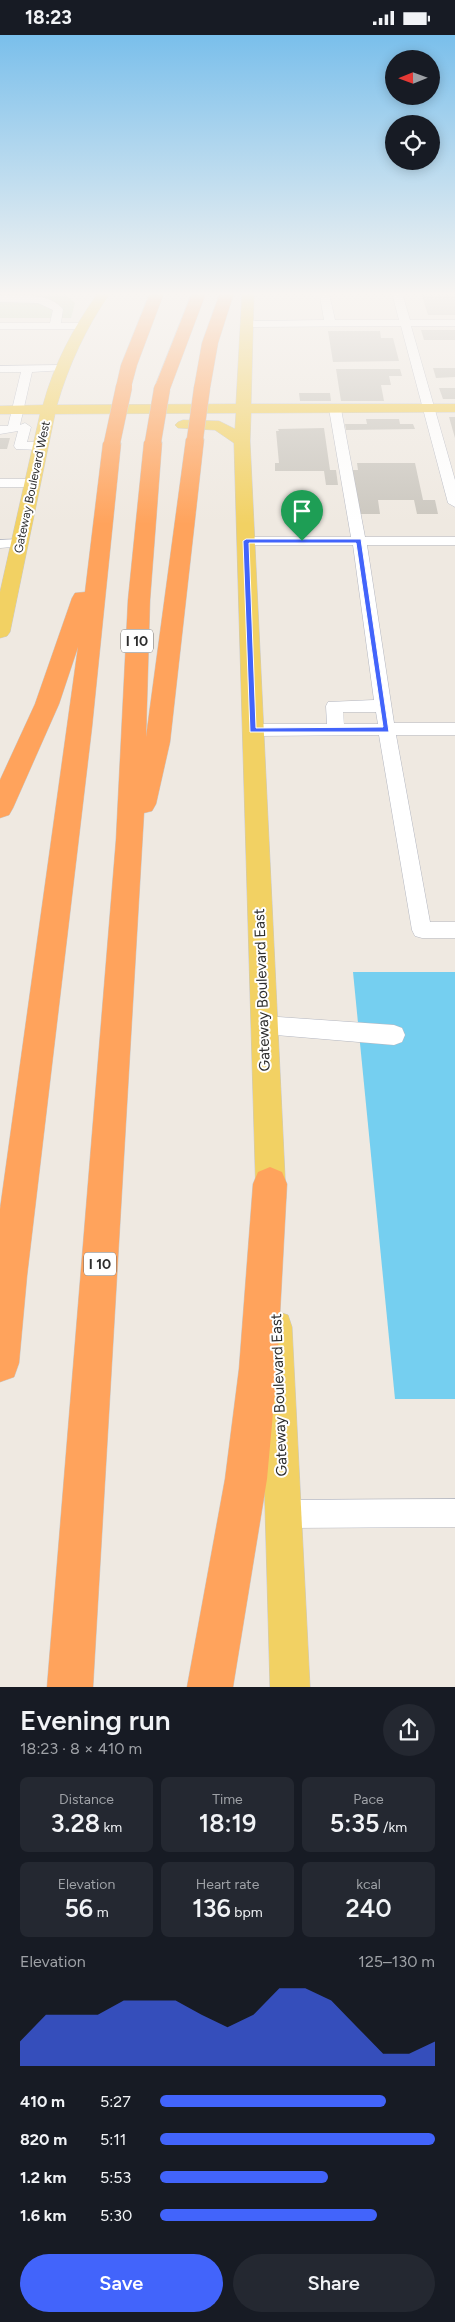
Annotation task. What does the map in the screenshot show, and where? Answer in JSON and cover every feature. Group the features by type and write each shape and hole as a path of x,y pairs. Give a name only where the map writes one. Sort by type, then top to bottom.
{"highway":[{"path":"0,1363 9,1276 80,727 112,443 129,370"},
{"name":"I 10","path":"70,1687 130,841 139,600 153,442 162,389 168,370"},
{"path":"130,841 147,792 158,741 194,439 204,370"},
{"path":"0,809 47,704 77,617 102,529"},
{"path":"210,1687 246,1479 258,1369 270,1184"}],"main road":[{"name":"Gateway Boulevard West","path":"0,632 42,436 60,370"},
{"name":"Gateway Boulevard East","path":"243,370 242,441 252,731 290,1687"},
{"path":"0,410 19,419 50,410 455,408"},
{"path":"42,436 65,425 213,425 224,428 242,441"}],"street":[{"path":"0,419 19,419 42,436 20,446 19,419 27,370"},
{"path":"417,370 455,503"},
{"path":"335,409 359,541 383,706 422,930 455,930"},
{"path":"0,483 32,483"},
{"path":"246,541 455,541"},
{"path":"0,544 20,543"},
{"path":"336,730 334,706 383,706"},
{"path":"252,731 455,729"},
{"path":"264,1025 394,1035"},
{"path":"284,1514 455,1513"}],"lane":[{"path":"0,430 11,430 19,419"}],"water":[{"path":"353,972 455,972 455,1399 395,1399"}],"building":[{"path":"336,370 400,370 402,376 389,376 391,385 381,385 384,401 341,401"},
{"path":"434,370 455,370 455,377 436,378"},
{"path":"439,388 455,388 455,399 443,399"},
{"path":"299,393 330,393 331,401 300,401"},
{"path":"449,417 455,417 455,438"},
{"path":"366,419 399,419 400,424 413,424 415,429 346,430 345,424 367,424"},
{"path":"324,428 330,470 336,470 338,485 326,485 324,471 275,471 275,463 279,463 276,431 279,431 278,429"},
{"path":"0,438 10,438 7,449 0,449"},
{"path":"357,463 415,463 423,500 435,500 438,514 417,514 414,500 378,500 380,514 359,514 352,470 358,470"}],"route":[{"path":"246,541 302,541 359,541 387,730 252,731 246,541"}]}
